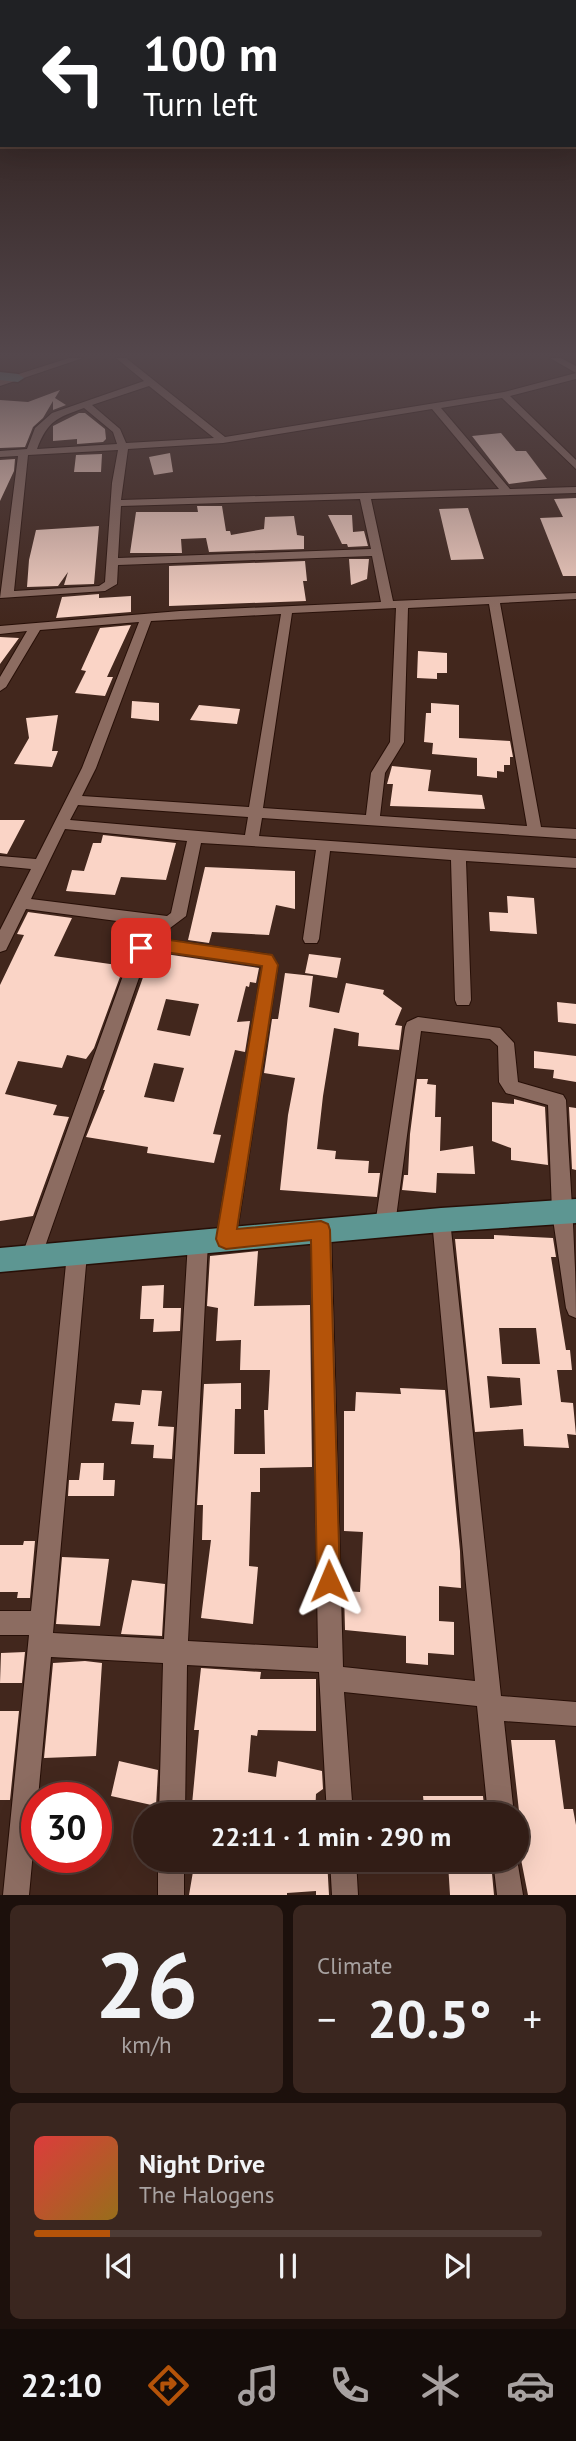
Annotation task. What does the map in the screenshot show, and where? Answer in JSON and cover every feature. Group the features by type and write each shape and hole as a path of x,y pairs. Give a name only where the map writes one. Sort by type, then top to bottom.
{"main road":[{"path":"0,1260 321,1230 568,1212"}],"street":[{"path":"31,446 27,453 4,595 105,588 111,584 123,447"},
{"path":"0,454 131,446"},
{"path":"468,446 506,491"},
{"path":"556,446 576,466"},
{"path":"116,503 576,489"},
{"path":"365,496 377,552 395,606 397,742 378,773 372,820"},
{"path":"114,562 377,552"},
{"path":"0,630 287,610 576,596"},
{"path":"494,600 535,831"},
{"path":"251,841 287,610"},
{"path":"0,946 75,800 146,619"},
{"path":"0,687 36,627"},
{"path":"75,800 576,834"},
{"path":"62,824 195,837 576,863"},
{"path":"20,903 170,922 178,916 195,837"},
{"path":"311,939 324,845"},
{"path":"458,856 463,1000"},
{"path":"0,861 40,865"},
{"path":"31,1258 141,948 149,943 266,960 270,965 226,1239"},
{"path":"385,1225 412,1027 416,1024 498,1035 506,1043 508,1082 512,1088 556,1099 576,1308"},
{"path":"441,1220 500,1802"},
{"path":"321,1230 331,1670 339,1802"},
{"path":"172,1802 175,1654 198,1242"},
{"path":"16,1895 78,1254"},
{"path":"0,1623 40,1633 175,1654 331,1670 488,1701 576,1714"},
{"path":"171,1895 172,1872"},
{"path":"344,1872 345,1895"},
{"path":"507,1872 510,1895"}],"building":[{"path":"480,446 512,446 516,451 526,451 547,479 509,484"},
{"path":"170,453 173,472 154,475 149,457"},
{"path":"102,454 101,472 74,472 76,455"},
{"path":"15,459 14,471 0,501 0,460"},
{"path":"576,498 576,576 563,576 540,518 563,517 554,499"},
{"path":"197,506 222,506 226,531 230,531 231,535 264,529 265,517 294,516 297,535 304,536 304,549 209,552 206,538 181,539 182,553 130,553 136,512 198,512"},
{"path":"468,508 484,559 451,560 439,509"},
{"path":"328,515 352,515 353,532 364,531 368,546 348,547 347,544 342,544"},
{"path":"99,526 94,584 64,585 68,572 58,586 27,587 29,560 36,530"},
{"path":"349,559 369,559 367,579 351,585"},
{"path":"305,561 307,581 303,581 306,601 169,606 169,566"},
{"path":"99,594 99,598 131,596 131,612 56,618 62,597"},
{"path":"131,625 107,677 113,677 105,696 75,693 86,671 81,670 100,628"},
{"path":"0,637 19,638 0,664"},
{"path":"418,651 447,653 447,673 437,673 437,679 417,678"},
{"path":"132,701 159,703 159,721 131,718"},
{"path":"431,703 459,705 459,738 510,741 513,757 510,757 510,765 504,765 504,772 497,771 497,778 477,776 477,758 432,754 433,743 424,742 426,713 431,713"},
{"path":"199,705 240,709 237,724 190,720"},
{"path":"58,715 52,751 58,751 52,767 14,764 29,738 26,718"},
{"path":"392,766 431,770 428,791 482,795 485,809 390,806 393,784 387,784"},
{"path":"0,820 25,820 7,854 0,853"},
{"path":"103,835 176,843 166,880 121,877 115,895 66,891 72,870 84,871 93,843 101,843"},
{"path":"205,867 295,871 295,909 276,905 269,935 212,932 209,943 188,940"},
{"path":"507,896 534,898 537,934 490,931 489,912 508,913"},
{"path":"28,912 72,918 54,956 124,966 94,1048 86,1059 67,1055 62,1068 18,1061 5,1094 57,1105 53,1115 69,1117 33,1216 0,1221 0,985 24,935 17,934"},
{"path":"152,952 259,968 256,983 250,982 249,987 246,986 237,1022 250,1021 245,1052 235,1050 213,1134 221,1135 214,1163 147,1153 148,1147 86,1137","holes":["166,999 199,1004 190,1036 157,1030","154,1063 184,1068 174,1102 144,1097"]},
{"path":"309,954 341,958 337,978 305,973"},
{"path":"285,973 313,976 309,1007 339,1013 346,983 384,990 383,994 402,1008 395,1025 402,1026 399,1050 358,1046 359,1033 334,1028 323,1096 317,1149 336,1151 335,1159 369,1161 368,1173 380,1173 377,1197 280,1190 295,1078 264,1073 272,1019 278,1019"},
{"path":"557,1002 576,1004 576,1024 558,1022"},
{"path":"534,1051 576,1056 576,1082 553,1078 554,1070 534,1068"},
{"path":"417,1079 428,1079 427,1084 436,1085 435,1117 441,1117 440,1151 473,1146 475,1174 437,1173 436,1193 402,1190 404,1175 408,1175"},
{"path":"514,1099 545,1107 548,1165 511,1160 511,1148 492,1141 492,1102 514,1104"},
{"path":"569,1107 576,1108 576,1170 572,1169"},
{"path":"494,1235 553,1238 556,1257 551,1257 566,1350 570,1350 572,1370 557,1370 561,1402 573,1403 576,1435 567,1434 569,1448 524,1446 523,1429 475,1432 455,1239 494,1239","holes":["499,1328 536,1328 540,1364 502,1364","487,1376 520,1378 522,1405 490,1408"]},
{"path":"258,1251 254,1306 310,1305 312,1467 260,1468 260,1492 251,1492 249,1566 258,1567 253,1624 201,1618 211,1540 202,1540 203,1505 197,1505 204,1384 241,1383 241,1409 235,1409 234,1454 265,1454 264,1410 268,1410 270,1370 240,1370 241,1340 216,1341 218,1308 207,1306 210,1256"},
{"path":"164,1285 163,1308 181,1308 180,1331 153,1332 154,1319 140,1319 142,1286"},
{"path":"400,1388 445,1390 461,1588 439,1586 439,1621 454,1622 454,1655 428,1653 428,1665 406,1663 406,1636 345,1630 344,1591 360,1592 363,1532 344,1531 344,1411 355,1411 356,1392 401,1394"},
{"path":"142,1390 162,1391 158,1426 174,1427 172,1459 153,1458 154,1445 131,1444 134,1422 112,1421 115,1403 140,1405"},
{"path":"81,1463 104,1463 103,1480 115,1480 114,1496 68,1496 69,1480 79,1480"},
{"path":"24,1541 35,1541 30,1598 17,1598 18,1592 0,1592 0,1545 23,1545"},
{"path":"62,1557 109,1559 100,1626 56,1624"},
{"path":"132,1580 165,1584 162,1636 121,1634"},
{"path":"25,1652 22,1683 0,1683 1,1653"},
{"path":"53,1663 102,1663 96,1756 44,1758"},
{"path":"201,1668 261,1672 260,1679 316,1679 316,1731 258,1730 257,1736 251,1735 248,1772 276,1777 278,1761 322,1771 323,1789 316,1794 316,1802 192,1802 199,1730 194,1730"},
{"path":"0,1711 19,1711 10,1800 0,1800"},
{"path":"511,1740 555,1740 564,1809 573,1809 576,1825 576,1895 528,1895 523,1872 529,1872 529,1802 518,1802"},
{"path":"119,1761 158,1770 156,1802 138,1802 112,1796"},
{"path":"423,1796 483,1796 484,1802 424,1802"},
{"path":"193,1872 328,1872 329,1895 316,1895 316,1891 287,1895 189,1895"},
{"path":"449,1872 492,1872 494,1895 450,1895"}],"route":[{"path":"141,948 149,943 204,950 266,960 270,965 226,1239 321,1230 329,1581"}]}
